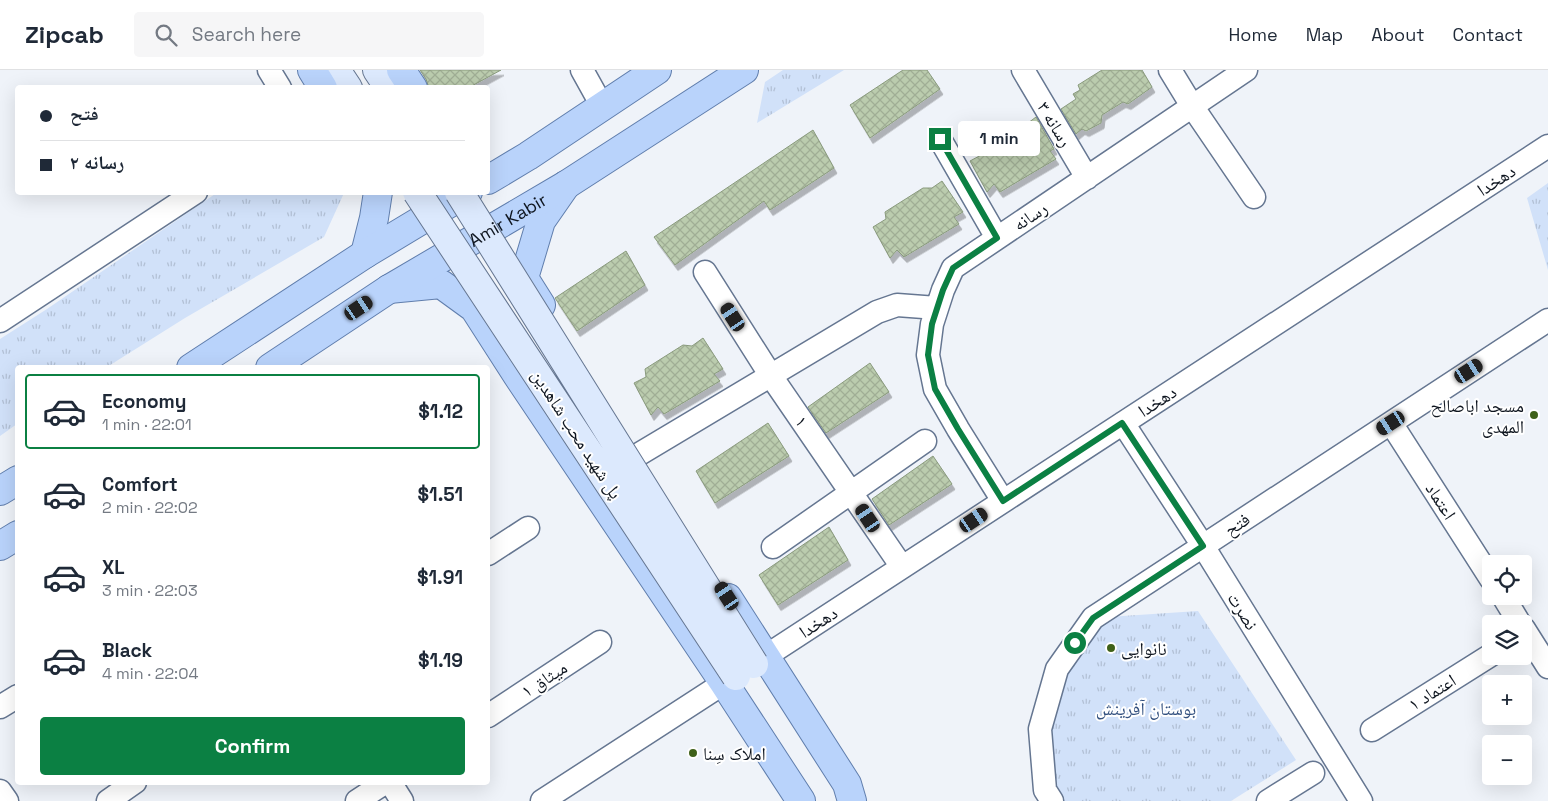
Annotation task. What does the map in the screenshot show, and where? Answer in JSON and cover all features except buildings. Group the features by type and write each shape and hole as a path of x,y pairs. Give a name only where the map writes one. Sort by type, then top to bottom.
{"main road":[{"path":"312,70 321,85"},
{"path":"336,70 346,85"},
{"path":"377,70 387,85"},
{"path":"401,70 411,85"},
{"path":"490,179 528,156 657,70"},
{"name":"Amir Kabir","path":"275,365 389,289 566,185 744,70"},
{"path":"490,158 528,156"},
{"path":"566,185 541,221 524,278 636,456 814,801"},
{"path":"365,254 378,195"},
{"name":"پل شهید محب شاهدین","path":"419,195 745,670"},
{"name":"پل شهید محب شاهدین","path":"461,195 745,670"},
{"path":"195,365 365,254 463,195"},
{"path":"474,308 480,290 491,278 505,275 524,278"},
{"path":"389,289 441,284 474,308 517,375 845,801"},
{"path":"0,491 15,482"},
{"path":"0,546 15,537"},
{"path":"745,670 801,801"},
{"path":"745,670 848,784 852,801"}],"street":[{"path":"269,70 278,85"},
{"path":"582,70 602,106"},
{"name":"رسانه ۳","path":"1023,70 1087,178"},
{"path":"1170,70 1192,106 1254,197"},
{"name":"رسانه","path":"1003,501 935,389 928,355 932,324 943,290 953,268 1246,70"},
{"path":"940,139 997,238"},
{"name":"دهخدا","path":"542,801 1548,146"},
{"path":"0,322 191,195"},
{"name":"۱","path":"705,272 771,376 902,567"},
{"path":"636,456 877,312 897,305 937,308"},
{"name":"فتح","path":"1052,801 1045,790 1040,729 1057,668 1093,618 1548,320"},
{"name":"نصرت","path":"1122,423 1203,546 1361,801"},
{"name":"اعتماد","path":"1391,423 1482,565"},
{"path":"774,547 925,441"},
{"path":"490,553 528,528"},
{"name":"میثاق ۱","path":"490,715 600,642"},
{"path":"1532,643 1548,667"},
{"name":"اعتماد ۱","path":"1372,730 1482,660"},
{"path":"0,707 15,698"},
{"path":"1268,801 1313,773"},
{"path":"108,801 131,785"},
{"path":"357,801 381,785"},
{"path":"392,785 402,801"},
{"path":"0,791 6,801"}],"green space":[{"path":"783,70 844,70 757,123 765,82"},
{"path":"1548,183 1548,270 1527,198"},
{"path":"214,195 343,195 324,237 185,318 110,365 15,365 15,425 0,436 0,339"},
{"name":"بوستان آفرینش","path":"1198,611 1296,760 1231,801 1052,801 1045,790 1057,669 1093,618"}],"place":[{"name":"مسجد اباصالح المهدی","path":"1534,415"},
{"name":"نانوایی","path":"1111,648"},
{"name":"املاک سِنا","path":"693,753"}],"route":[{"path":"940,139 997,238 953,268 943,290 932,324 928,355 935,389 1003,501 1122,423 1203,546 1093,618 1075,643"}]}
